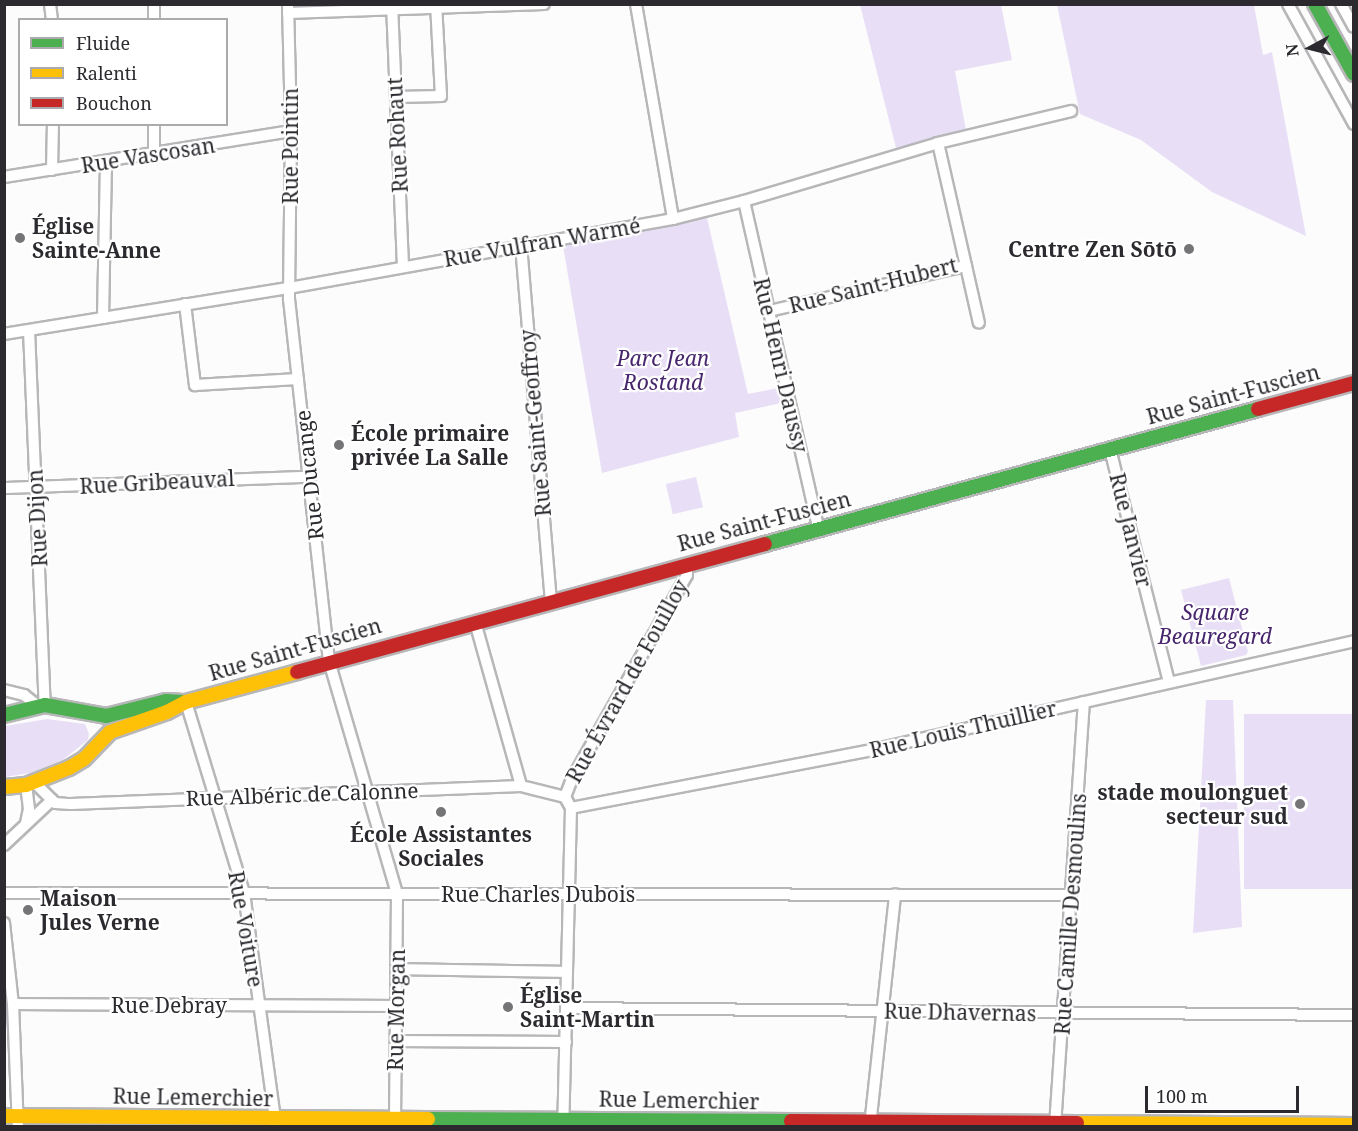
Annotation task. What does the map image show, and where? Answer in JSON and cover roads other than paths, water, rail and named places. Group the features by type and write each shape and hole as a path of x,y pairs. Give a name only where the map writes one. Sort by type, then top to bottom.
{"main road":[{"path":"1316,4 1353,74"},
{"name":"Rue Saint-Fuscien","path":"30,784 84,759 100,741 120,727 167,712 186,702 329,661 1353,383"},
{"name":"Rue Saint-Fuscien","path":"95,715 116,713 166,701 186,702"},
{"path":"4,715 41,705 74,708 95,715 100,726 100,741"},
{"path":"4,787 30,784"},
{"name":"Rue Lemerchier","path":"11,1119 276,1123 1353,1125"}],"street":[{"path":"288,9 544,4"},
{"path":"636,4 673,219"},
{"path":"1288,4 1353,124"},
{"path":"1341,4 1353,27"},
{"path":"396,97 441,96 437,6"},
{"name":"Rue Rohaut","path":"392,7 403,266"},
{"name":"Rue Pointin","path":"288,9 291,131 289,288"},
{"name":"Rue Vulfran Warmé","path":"4,334 289,288 673,219 744,201 938,143 1071,111"},
{"path":"52,170 53,126"},
{"path":"154,126 154,154"},
{"name":"Rue Vascosan","path":"4,177 291,131"},
{"name":"Rue Saint-Hubert","path":"769,311 966,266 938,143"},
{"path":"103,318 106,162"},
{"name":"Rue Henri Daussy","path":"744,201 818,528"},
{"name":"Rue Saint-Geoffroy","path":"520,246 551,601"},
{"path":"966,266 979,323"},
{"name":"Rue Ducange","path":"289,288 329,661 368,792"},
{"path":"185,304 195,385 298,379"},
{"name":"Rue Dijon","path":"29,330 36,488 41,705"},
{"name":"Rue Janvier","path":"1110,449 1169,682"},
{"name":"Rue Gribeauval","path":"4,489 309,477"},
{"name":"Rue Évrard de Fouilloy","path":"565,797 572,779 687,575 687,564"},
{"path":"475,622 521,786"},
{"name":"Rue Louis Thuillier","path":"570,808 818,761 1353,641"},
{"path":"4,690 24,695 41,705"},
{"name":"Rue Voiture","path":"186,702 244,893 276,1123"},
{"name":"Rue Camille Desmoulins","path":"1056,1124 1084,702"},
{"path":"4,845 51,800 30,784"},
{"path":"24,826 29,809 30,784"},
{"name":"Rue Albéric de Calonne","path":"51,800 71,804 521,786 565,797"},
{"name":"Rue Morgan","path":"368,792 398,894 395,1123"},
{"path":"563,1123 570,808 565,797"},
{"name":"Rue Charles Dubois","path":"4,893 1071,895"},
{"path":"871,1125 895,894"},
{"path":"4,923 13,1004 11,1119"},
{"path":"397,969 567,972"},
{"name":"Rue Debray","path":"13,1004 396,1006"},
{"name":"Rue Dhavernas","path":"566,1008 1353,1015"},
{"path":"396,1041 566,1042"}],"place":[{"name":"Église Sainte-Anne","path":"20,238"},
{"name":"Centre Zen Sōtō","path":"1189,249"},
{"name":"École primaire privée La Salle","path":"339,445"},
{"name":"stade moulonguet secteur sud","path":"1300,804"},
{"name":"École Assistantes Sociales","path":"441,812"},
{"name":"Maison Jules Verne","path":"28,910"},
{"name":"Église Saint-Martin","path":"508,1007"}],"park label":[{"name":"Parc Jean Rostand","path":"663,370"},
{"name":"Square Beauregard","path":"1215,624"}]}
